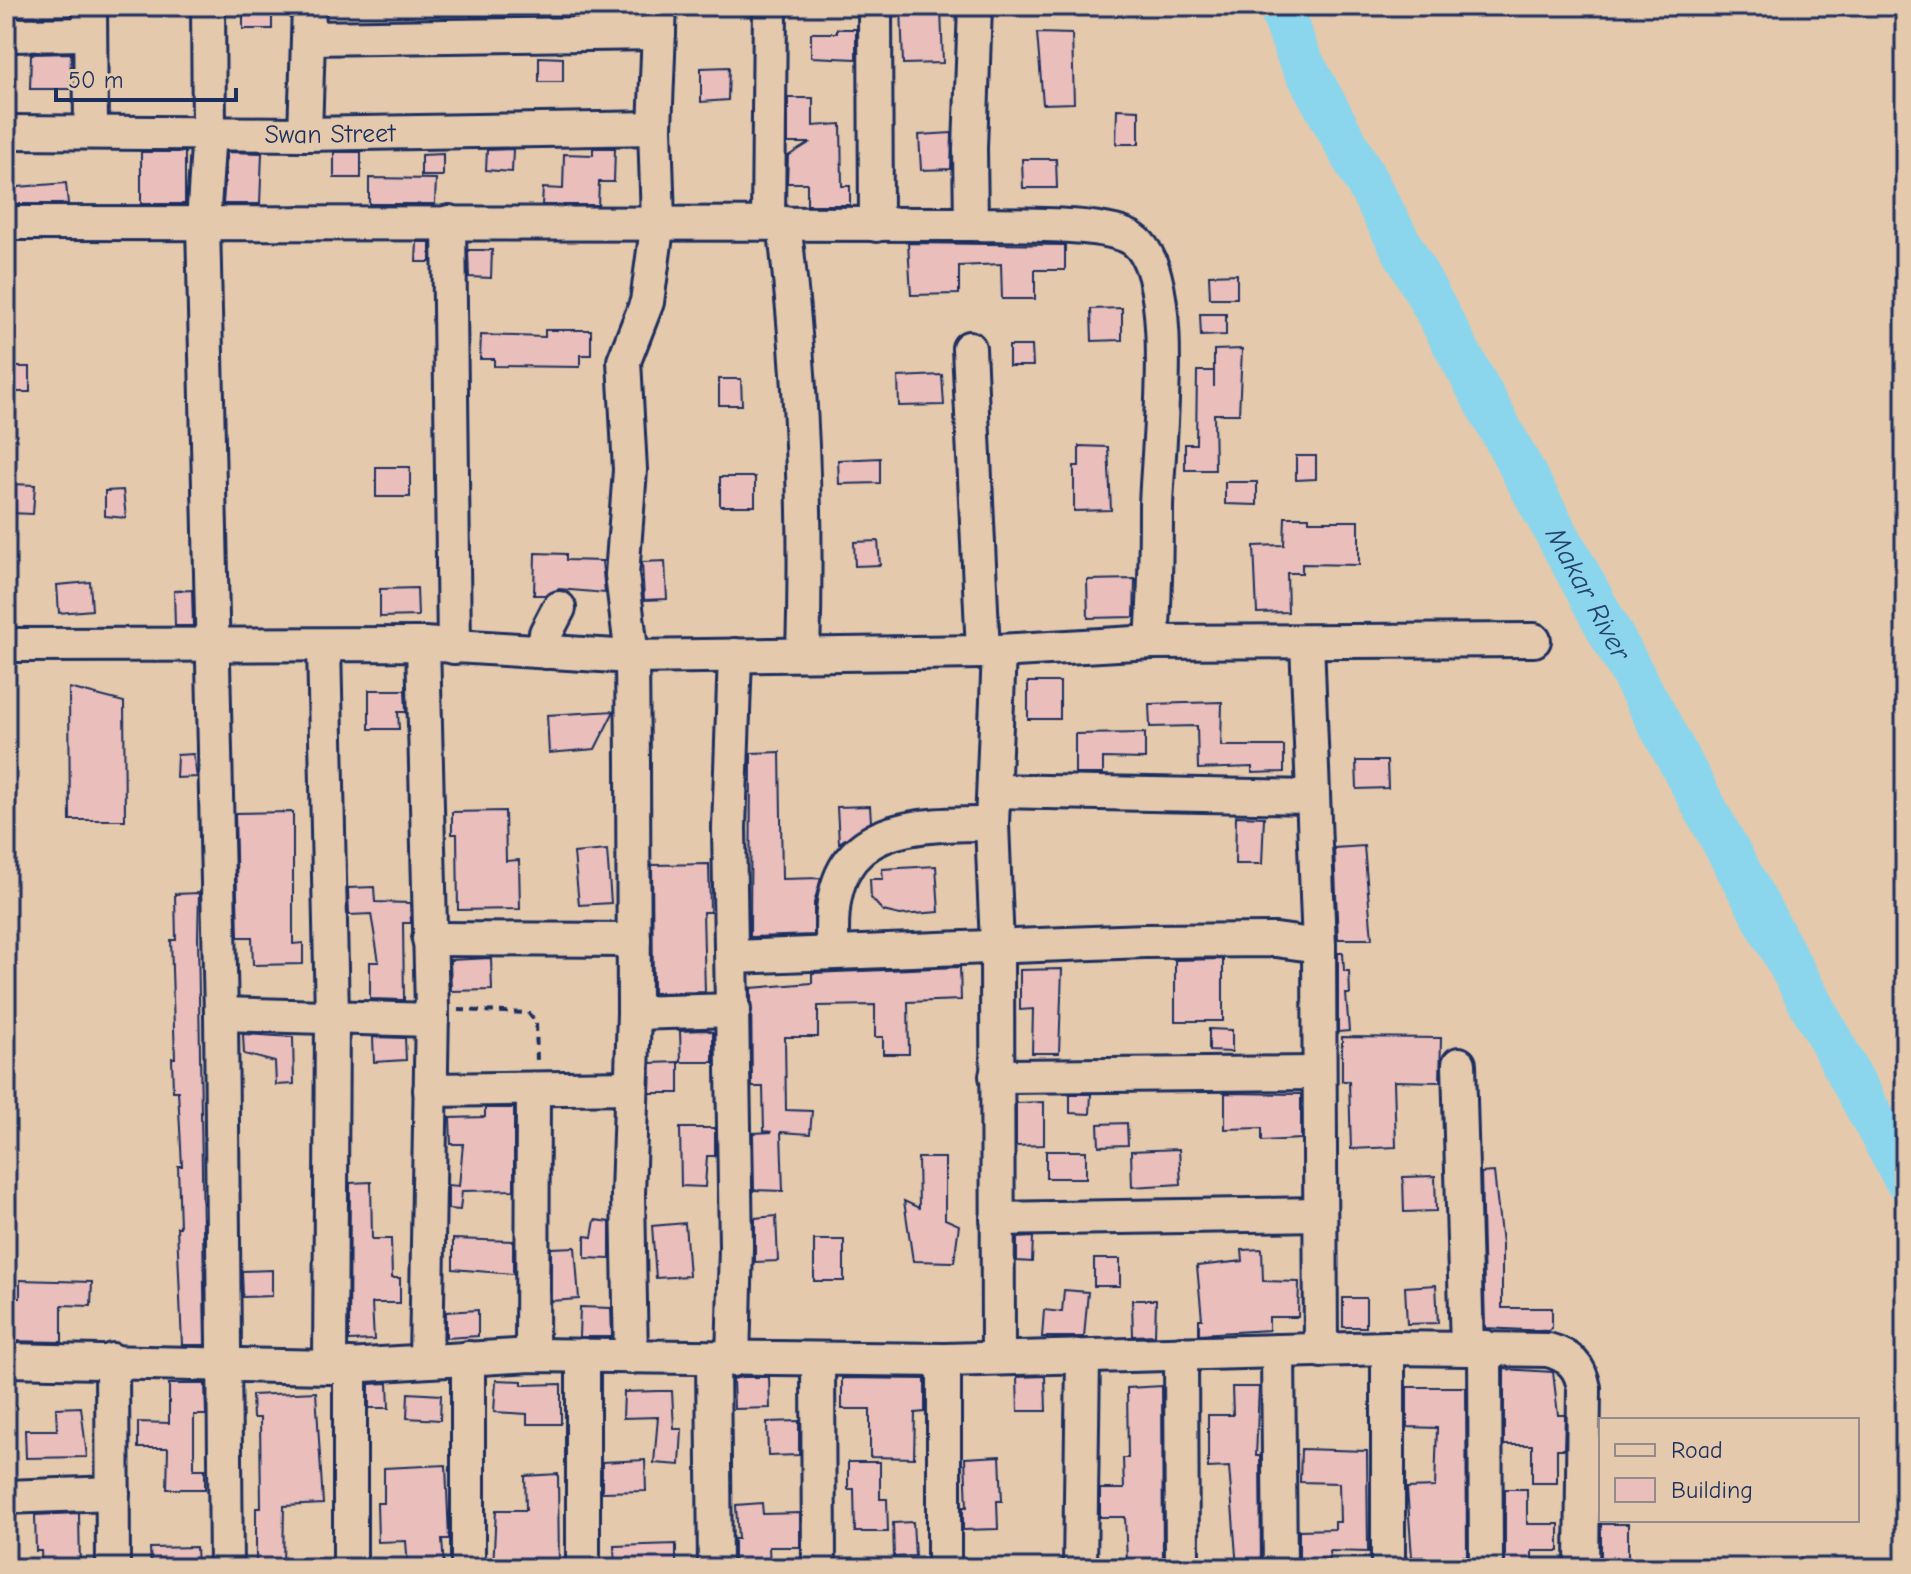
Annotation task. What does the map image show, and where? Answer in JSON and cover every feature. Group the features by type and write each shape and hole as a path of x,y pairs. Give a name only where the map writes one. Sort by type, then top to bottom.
{"street":[{"path":"208,6 209,131 203,223 221,1014 226,1568"},
{"path":"305,134 309,6"},
{"path":"770,6 776,223 802,407 806,565 803,654"},
{"path":"875,6 876,225"},
{"path":"971,224 975,6"},
{"path":"6,35 89,20 91,131"},
{"path":"309,38 659,20 655,128 658,221 647,302 624,361 630,470 622,575 632,657 634,940 628,1194 631,1357"},
{"name":"Swan Street","path":"6,132 305,134 655,128"},
{"path":"6,223 658,221 971,224 1117,233 1131,238 1144,248 1154,268 1164,350 1152,642"},
{"path":"426,1361 432,1015 429,939 449,222"},
{"path":"969,348 991,651 992,824 997,946 998,1358"},
{"path":"546,652 546,633 559,608"},
{"path":"6,645 439,646 632,657 991,651 1152,642 1534,640"},
{"path":"1307,642 1312,797 1317,831 1321,1351"},
{"path":"324,645 340,1366 350,1568"},
{"path":"715,1568 723,1359 736,1272 729,828 735,655"},
{"path":"994,791 1312,797"},
{"path":"833,951 830,919 834,897 844,865 858,849 930,826 992,824"},
{"path":"429,939 634,940"},
{"path":"733,957 833,951 1241,939 1319,946"},
{"path":"634,1013 734,1010"},
{"path":"221,1014 432,1015"},
{"path":"1459,1064 1486,1568"},
{"path":"996,1076 1318,1073"},
{"path":"430,1090 630,1087"},
{"path":"532,1355 533,1089"},
{"path":"997,1219 1320,1214"},
{"path":"1388,1348 1388,1568"},
{"path":"6,1360 340,1366 532,1355 818,1361 1083,1358 1388,1348 1548,1350 1564,1354 1582,1376 1582,1568"},
{"path":"1278,1351 1280,1568"},
{"path":"1181,1353 1182,1568"},
{"path":"583,1355 583,1568"},
{"path":"468,1358 468,1568"},
{"path":"1080,1568 1083,1358"},
{"path":"112,1360 113,1568"},
{"path":"944,1360 944,1568"},
{"path":"818,1361 819,1568"},
{"path":"6,1497 113,1493"}],"path":[{"path":"432,1015 528,1013 536,1022 539,1046 533,1089"}],"building":[{"path":"243,6 272,6 272,29 243,29"},
{"path":"470,6 506,6 506,16 471,17"},
{"path":"901,6 941,9 943,63 903,64"},
{"path":"837,29 856,29 856,59 811,57 811,33 837,33"},
{"path":"1037,33 1072,34 1074,103 1043,104"},
{"path":"71,53 70,89 30,89 31,54"},
{"path":"539,57 563,58 563,82 539,82"},
{"path":"729,67 728,100 701,102 701,68"},
{"path":"788,98 813,98 813,126 841,124 842,186 850,186 850,205 807,205 807,183 787,183 788,156 809,143 788,143"},
{"path":"1117,109 1139,110 1139,144 1116,144"},
{"path":"952,133 951,169 921,170 919,135"},
{"path":"593,148 615,148 614,182 599,182 598,205 542,205 543,188 563,189 564,154 593,155"},
{"path":"513,149 512,172 486,170 487,150"},
{"path":"141,152 185,152 185,204 141,204"},
{"path":"227,152 262,153 260,204 223,204"},
{"path":"334,152 361,152 361,178 334,178"},
{"path":"443,154 443,176 421,176 421,155"},
{"path":"1022,159 1056,159 1057,188 1023,188"},
{"path":"369,178 436,179 435,204 369,204"},
{"path":"66,183 68,204 6,204 6,188"},
{"path":"417,242 430,242 430,262 416,262"},
{"path":"908,243 1065,245 1065,270 1035,270 1035,299 1002,299 1001,264 959,266 959,294 911,295"},
{"path":"468,250 492,250 491,278 469,277"},
{"path":"1237,274 1237,298 1210,298 1209,275"},
{"path":"1122,308 1122,340 1092,341 1091,309"},
{"path":"1200,314 1226,314 1226,335 1201,336"},
{"path":"545,330 591,330 591,355 580,355 580,367 494,366 494,359 480,359 481,335 545,337"},
{"path":"1009,346 1032,346 1033,366 1009,366"},
{"path":"1242,349 1239,414 1214,414 1215,470 1185,470 1185,444 1196,444 1197,371 1214,371 1214,350"},
{"path":"6,367 30,367 30,392 6,392"},
{"path":"942,375 944,405 899,406 898,377"},
{"path":"719,379 741,379 742,405 719,405"},
{"path":"1079,446 1108,447 1111,510 1074,511 1074,466 1079,466"},
{"path":"1296,456 1316,456 1316,479 1296,480"},
{"path":"880,458 880,483 839,484 838,460"},
{"path":"376,467 410,467 410,497 376,497"},
{"path":"720,477 755,477 755,506 720,506"},
{"path":"1225,482 1257,482 1257,505 1225,504"},
{"path":"12,484 35,485 33,514 10,513"},
{"path":"123,490 126,518 105,516 105,491"},
{"path":"1285,517 1309,517 1309,521 1359,521 1359,565 1302,564 1302,573 1287,573 1288,612 1257,613 1254,546 1284,545"},
{"path":"878,541 880,565 855,566 854,542"},
{"path":"535,553 566,554 566,560 602,561 605,593 559,589 546,595 534,595"},
{"path":"665,561 667,599 644,600 642,562"},
{"path":"1135,579 1134,617 1088,618 1087,580"},
{"path":"90,582 92,610 59,613 57,585"},
{"path":"417,588 418,616 380,617 380,589"},
{"path":"192,590 193,626 175,626 174,591"},
{"path":"1028,682 1060,682 1060,719 1028,719"},
{"path":"69,688 124,702 125,820 70,820"},
{"path":"369,690 405,690 406,712 398,712 399,729 369,729"},
{"path":"1222,702 1221,746 1284,746 1284,772 1252,773 1252,767 1198,769 1197,726 1150,727 1149,704"},
{"path":"614,711 595,749 549,753 547,715"},
{"path":"1145,733 1145,759 1103,758 1103,774 1075,774 1075,734"},
{"path":"780,752 782,879 821,878 814,903 814,935 750,937 751,753"},
{"path":"193,754 197,777 176,778 177,755"},
{"path":"1356,761 1387,761 1388,788 1357,789"},
{"path":"870,806 871,822 839,843 837,807"},
{"path":"505,811 506,861 519,860 520,909 458,910 457,834 452,834 452,812"},
{"path":"293,812 293,944 303,943 303,964 253,965 252,937 238,937 235,813"},
{"path":"1236,816 1264,817 1262,864 1235,864"},
{"path":"1364,846 1372,939 1338,939 1334,848"},
{"path":"607,850 611,903 579,905 574,853"},
{"path":"709,864 710,912 703,912 705,992 653,993 652,865"},
{"path":"936,866 939,912 900,915 883,911 871,898 870,879 883,879 882,869"},
{"path":"374,887 375,902 410,903 411,923 403,923 404,1000 370,999 370,962 379,962 371,914 349,915 348,888"},
{"path":"199,893 205,1345 182,1345 177,1227 180,1227 178,1166 182,1166 178,1091 173,1091 172,1058 175,1058 171,940 176,940 175,894"},
{"path":"1338,953 1343,953 1344,971 1349,971 1350,994 1346,994 1349,1031 1338,1032"},
{"path":"491,958 492,990 451,991 450,960"},
{"path":"1223,959 1223,1021 1175,1021 1175,960"},
{"path":"960,967 961,1000 908,1002 909,1054 883,1054 883,1037 875,1037 875,1005 818,1006 818,1037 785,1037 786,1110 812,1111 810,1134 781,1132 783,1191 754,1190 753,1133 772,1132 764,1131 763,1087 752,1087 751,988 812,983 812,973"},
{"path":"1062,969 1059,1053 1032,1053 1033,1009 1020,1010 1020,970"},
{"path":"1209,1029 1232,1030 1232,1052 1209,1051"},
{"path":"680,1031 713,1032 713,1062 681,1062"},
{"path":"243,1034 293,1037 294,1084 276,1085 275,1062 244,1054"},
{"path":"373,1037 405,1038 406,1060 374,1062"},
{"path":"1342,1037 1441,1038 1440,1082 1394,1081 1396,1147 1351,1149 1349,1081 1342,1081"},
{"path":"679,1062 679,1093 650,1093 651,1063"},
{"path":"1225,1093 1301,1094 1301,1139 1262,1141 1262,1128 1225,1129"},
{"path":"1070,1094 1091,1094 1090,1114 1070,1113"},
{"path":"1044,1102 1044,1145 1016,1146 1016,1103"},
{"path":"485,1108 514,1108 514,1190 462,1191 460,1210 448,1209 448,1185 459,1186 463,1144 451,1144 450,1118 485,1117"},
{"path":"1127,1123 1128,1145 1099,1146 1098,1124"},
{"path":"680,1128 715,1128 715,1156 707,1156 705,1187 681,1186"},
{"path":"1179,1149 1181,1184 1132,1187 1131,1151"},
{"path":"1046,1151 1086,1151 1086,1178 1046,1178"},
{"path":"918,1158 945,1158 945,1219 959,1225 954,1262 913,1261 904,1201 919,1208"},
{"path":"1494,1172 1502,1244 1502,1308 1552,1308 1552,1328 1548,1331 1485,1328 1481,1173"},
{"path":"1435,1176 1436,1211 1404,1212 1403,1177"},
{"path":"371,1182 372,1239 391,1239 392,1278 400,1278 400,1303 372,1303 374,1340 349,1341 350,1183"},
{"path":"776,1216 778,1261 755,1262 755,1218"},
{"path":"595,1220 610,1222 610,1259 585,1258 585,1236 592,1237"},
{"path":"685,1223 689,1276 656,1278 652,1226"},
{"path":"1033,1237 1032,1262 1017,1261 1017,1238"},
{"path":"453,1239 513,1241 513,1274 453,1269"},
{"path":"814,1240 844,1240 844,1281 814,1281"},
{"path":"575,1247 579,1299 551,1301 551,1248"},
{"path":"1262,1249 1263,1281 1299,1282 1298,1317 1269,1317 1269,1330 1199,1334 1199,1319 1202,1319 1197,1266 1243,1261 1242,1250"},
{"path":"1094,1259 1120,1259 1120,1286 1094,1286"},
{"path":"272,1270 272,1296 243,1297 242,1271"},
{"path":"20,1280 92,1282 91,1306 62,1305 62,1342 6,1341 6,1298 20,1298"},
{"path":"1436,1285 1438,1323 1407,1324 1405,1287"},
{"path":"1064,1290 1088,1292 1084,1337 1042,1337 1044,1310 1062,1312"},
{"path":"1343,1298 1366,1298 1366,1327 1343,1327"},
{"path":"1132,1300 1156,1300 1155,1335 1133,1336"},
{"path":"580,1307 611,1308 612,1337 579,1337"},
{"path":"478,1310 478,1336 446,1338 446,1312"},
{"path":"1504,1369 1553,1372 1558,1415 1565,1415 1564,1449 1557,1449 1557,1483 1532,1483 1532,1445 1504,1445"},
{"path":"1045,1376 1046,1411 1018,1411 1017,1377"},
{"path":"769,1377 770,1408 734,1409 733,1379"},
{"path":"842,1378 925,1379 925,1412 915,1413 914,1458 870,1457 870,1409 842,1409"},
{"path":"496,1380 522,1381 522,1385 561,1384 561,1424 527,1424 527,1414 494,1412"},
{"path":"388,1383 389,1408 369,1408 369,1384"},
{"path":"169,1384 205,1384 206,1415 194,1415 194,1469 205,1469 205,1489 167,1489 168,1448 138,1448 138,1422 169,1423"},
{"path":"1162,1386 1163,1568 1131,1568 1131,1560 1127,1561 1125,1517 1100,1517 1100,1489 1124,1489 1123,1458 1128,1458 1127,1388"},
{"path":"1232,1387 1259,1387 1256,1456 1260,1456 1261,1568 1237,1568 1229,1467 1208,1468 1208,1415 1233,1415"},
{"path":"1407,1387 1466,1387 1467,1556 1460,1556 1460,1568 1433,1568 1432,1557 1412,1557 1407,1488 1435,1487 1437,1428 1407,1427"},
{"path":"672,1391 674,1429 682,1429 680,1465 654,1463 658,1417 623,1418 624,1392"},
{"path":"316,1392 323,1504 284,1506 283,1568 256,1568 256,1508 261,1508 260,1418 253,1418 252,1395"},
{"path":"408,1393 441,1395 440,1420 407,1418"},
{"path":"81,1407 87,1457 26,1458 25,1430 57,1430 56,1408"},
{"path":"799,1421 799,1455 768,1456 767,1422"},
{"path":"1301,1449 1367,1451 1368,1552 1329,1551 1330,1559 1321,1559 1322,1568 1299,1568 1299,1530 1335,1529 1335,1522 1340,1522 1339,1483 1300,1482"},
{"path":"1000,1456 1002,1501 997,1501 998,1529 963,1530 963,1507 967,1507 965,1458"},
{"path":"645,1460 646,1491 602,1492 602,1462"},
{"path":"848,1462 880,1462 880,1499 887,1499 888,1532 855,1532 854,1489 848,1489"},
{"path":"446,1465 449,1539 442,1539 444,1568 408,1568 406,1541 378,1542 377,1503 384,1503 384,1468"},
{"path":"558,1474 559,1568 493,1568 496,1510 526,1510 525,1476"},
{"path":"1505,1489 1527,1489 1527,1524 1559,1524 1559,1551 1532,1551 1532,1568 1505,1568"},
{"path":"762,1503 763,1514 800,1513 800,1547 769,1547 770,1568 734,1568 734,1539 738,1539 736,1505"},
{"path":"79,1513 80,1568 42,1568 41,1551 36,1551 35,1515"},
{"path":"913,1522 915,1556 894,1557 893,1523"},
{"path":"1601,1524 1628,1524 1628,1559 1601,1558"},
{"path":"676,1544 676,1568 615,1568 614,1546"},
{"path":"196,1547 197,1568 151,1568 150,1548"}],"waterway":[{"name":"Makar River","path":"1280,6 1298,55 1905,1178"}]}
